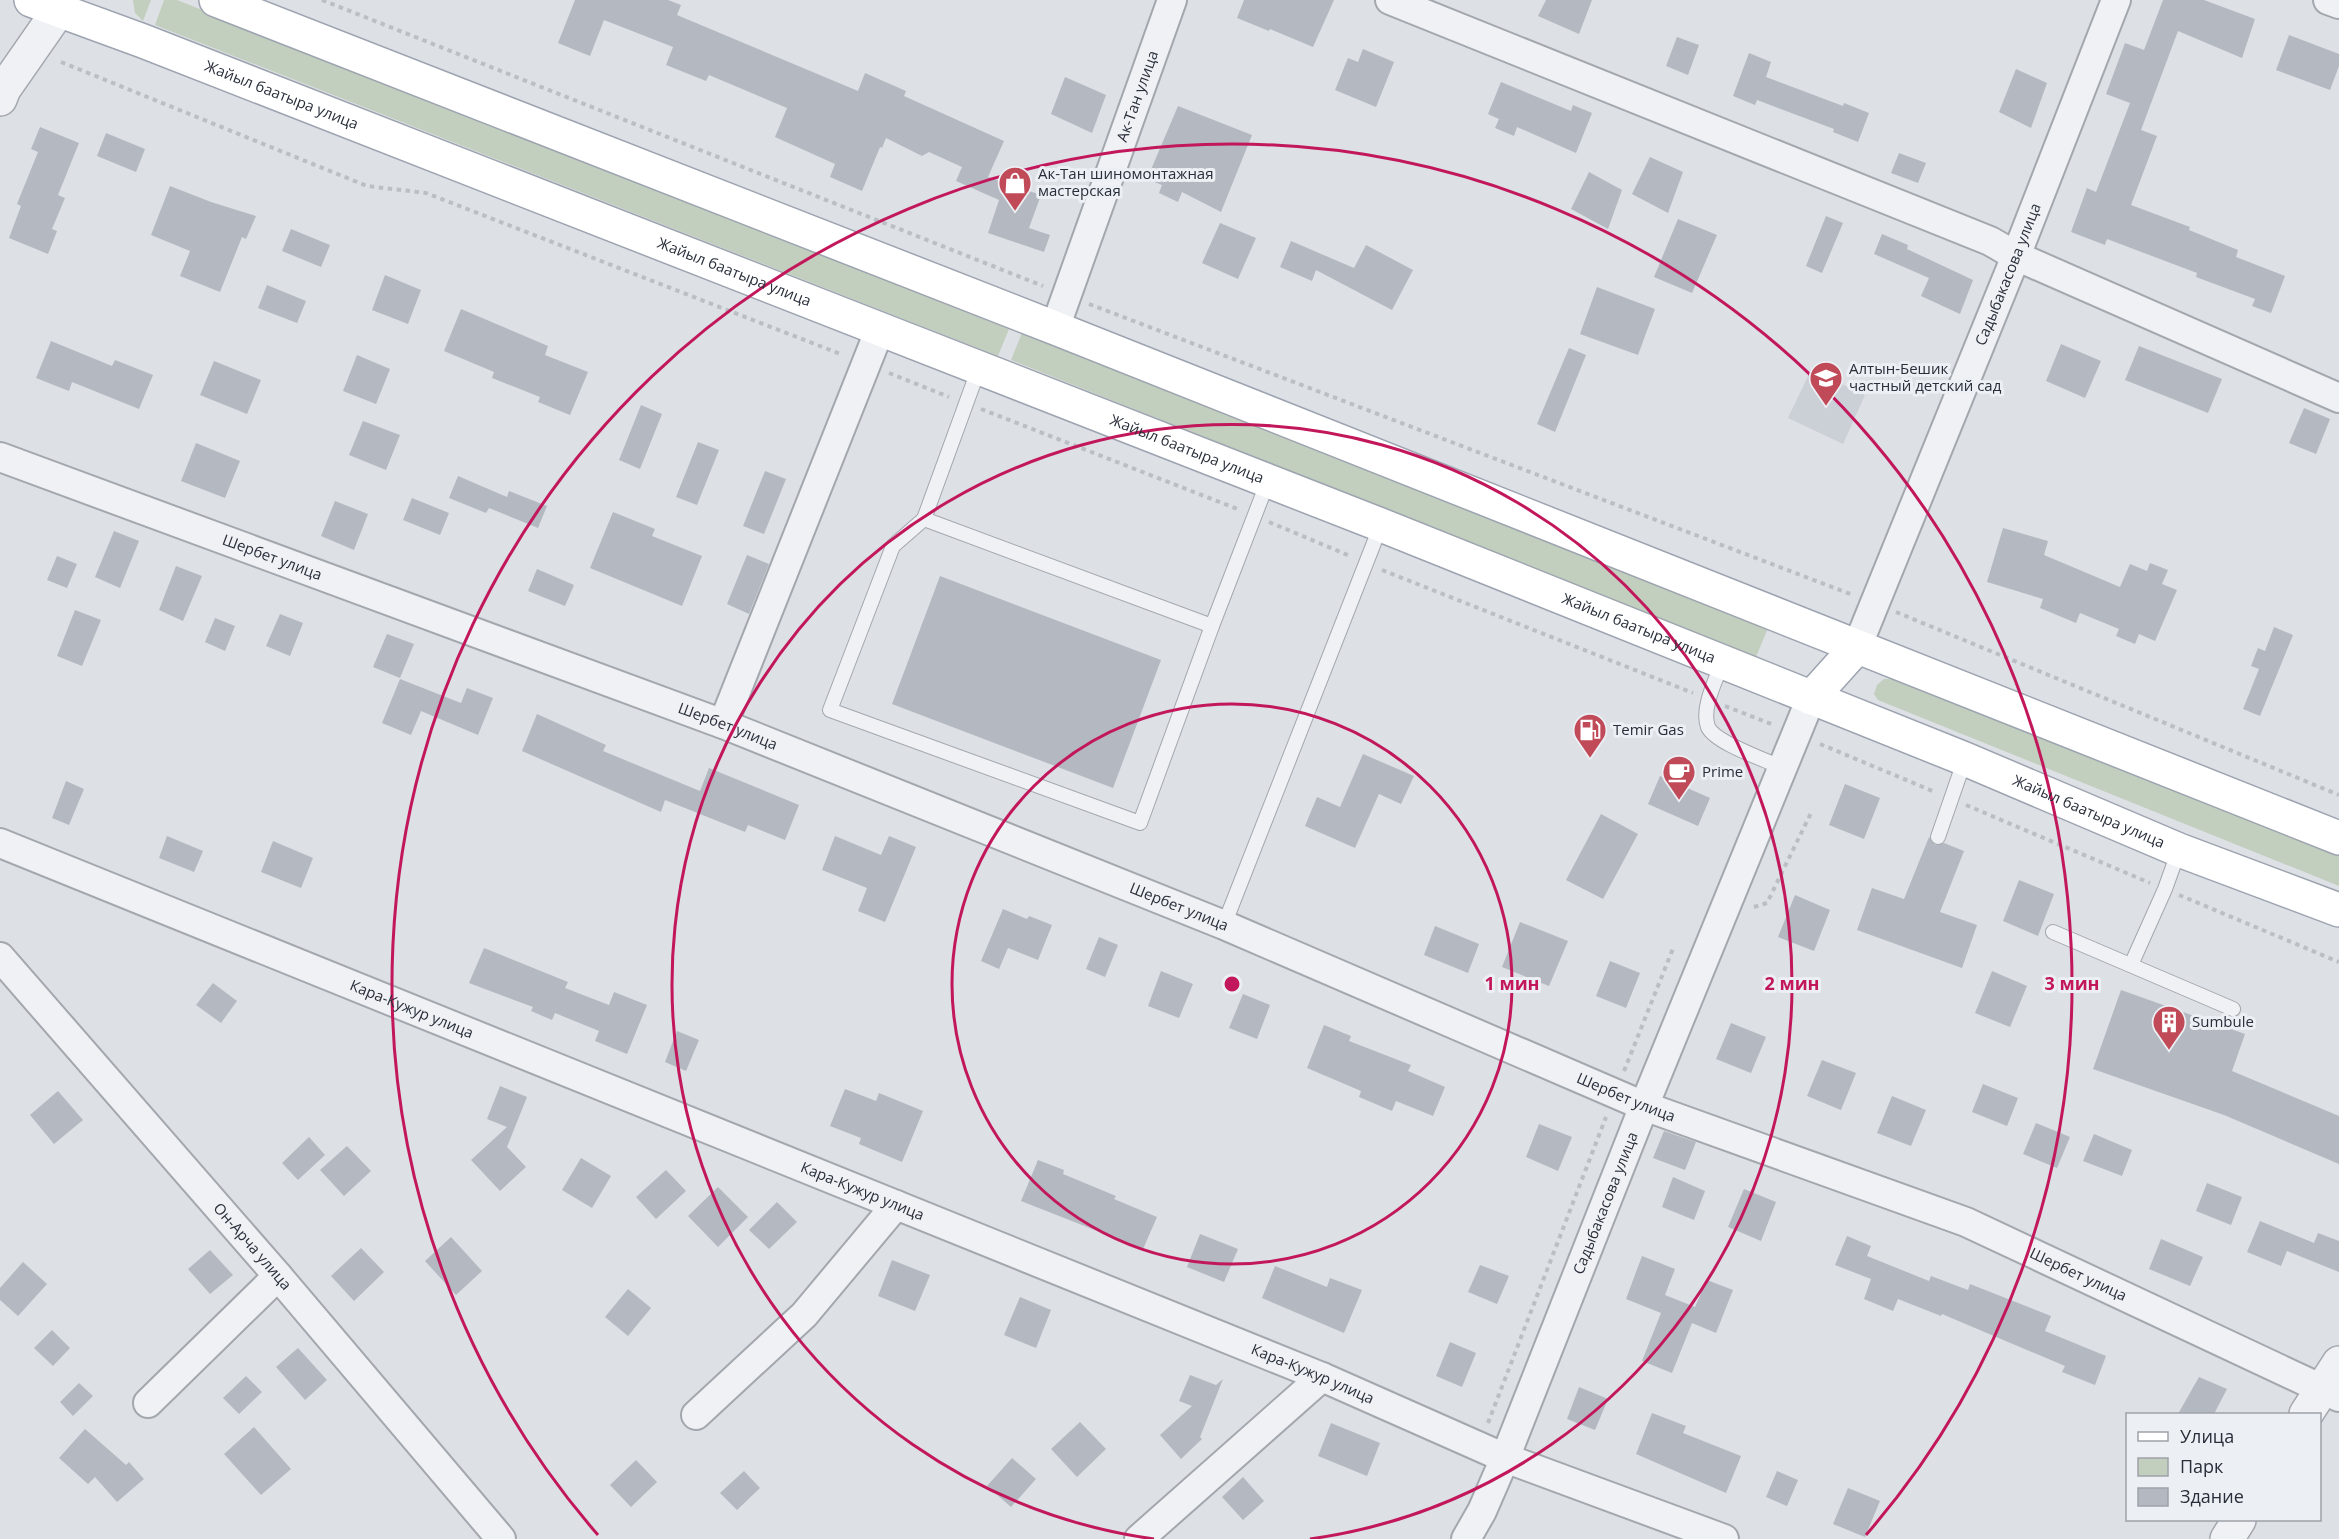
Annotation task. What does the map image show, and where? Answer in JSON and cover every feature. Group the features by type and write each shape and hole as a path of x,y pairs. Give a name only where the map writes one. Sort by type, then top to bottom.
{"main road":[{"path":"216,0 1055,328 2339,838"},
{"name":"Жайыл баатыра улица","path":"45,5 143,41 1381,525 1965,759 2179,850 2339,910"},
{"path":"1811,698 1857,647"}],"street":[{"name":"Ак-Тан улица","path":"1055,328 1172,0"},
{"path":"1390,0 1990,241 2016,256 2339,398"},
{"name":"Садыбакасова улица","path":"1857,647 2016,256 2116,0"},
{"path":"2328,0 2339,4"},
{"path":"0,99 45,5"},
{"path":"723,724 880,329"},
{"name":"Шербет улица","path":"0,458 723,724 1224,925 1644,1106 1966,1222 2327,1391"},
{"name":"Садыбакасова улица","path":"1466,1539 1482,1511 1505,1458 1644,1106 1811,698"},
{"name":"Кара-Кужур улица","path":"0,843 1322,1377 1505,1458 1724,1539"},
{"name":"Он-Арча улица","path":"0,957 278,1276 501,1539"},
{"path":"696,1415 804,1315 896,1205"},
{"path":"148,1403 278,1276"},
{"path":"1139,1539 1322,1377"},
{"path":"2227,1539 2238,1521"}],"lane":[{"path":"979,368 924,519 893,546 831,710 1140,823 1268,481"},
{"path":"924,519 1212,626"},
{"path":"1224,925 1381,525"},
{"path":"1722,663 1710,700 1707,714 1708,727 1716,737 1783,768"},
{"path":"1938,837 1965,759"},
{"path":"2131,965 2165,889 2179,850"},
{"path":"2053,932 2233,1008"}],"path":[{"path":"322,0 1066,295 1875,603 2339,795"},
{"path":"61,62 368,186 426,194 1255,516 1366,563 1796,734 2339,962"},
{"path":"1622,1077 1674,946"},
{"path":"1487,1426 1610,1108"}],"shaded area":[{"name":"Алтын-Бешик частный детский сад","path":"1811,370 1865,395 1843,444 1788,418"}],"green space":[{"path":"133,0 151,0 143,21 135,13"},
{"path":"164,0 177,0 1009,329 998,356 155,25"},
{"path":"1022,333 1768,628 1756,657 1011,360"},
{"path":"1884,679 1895,679 2339,855 2339,886 1878,700 1874,694 1877,685"}],"building":[{"path":"575,0 668,0 681,5 677,15 858,91 865,73 906,91 904,96 1004,141 988,177 1041,195 1029,228 1050,235 1044,252 988,233 999,200 956,181 962,167 929,152 922,156 886,138 862,191 830,177 835,164 775,137 787,108 709,75 706,81 666,65 673,47 604,20 590,56 558,43"},
{"path":"1244,0 1334,0 1313,47 1237,18"},
{"path":"1546,0 1592,0 1579,34 1538,16"},
{"path":"2163,0 2204,0 2255,19 2242,58 2178,31 2141,130 2157,136 2131,205 2190,227 2189,230 2238,250 2236,257 2285,276 2271,313 2252,306 2255,299 2196,277 2197,273 2107,239 2105,245 2071,232 2087,188 2096,192 2130,103 2106,94 2125,43 2144,50"},
{"path":"2289,35 2339,54 2339,66 2330,90 2276,70"},
{"path":"1677,37 1699,45 1688,75 1666,66"},
{"path":"1363,49 1394,62 1376,107 1335,90 1348,58 1358,62"},
{"path":"1749,53 1771,62 1766,77 1843,106 1844,103 1869,113 1858,142 1833,132 1834,129 1757,100 1755,105 1733,96"},
{"path":"2016,69 2047,83 2031,128 1999,112"},
{"path":"1065,77 1106,95 1092,133 1051,114"},
{"path":"1501,82 1571,111 1573,105 1592,113 1576,153 1517,127 1514,136 1495,128 1499,119 1488,114"},
{"path":"1178,106 1252,135 1221,212 1182,192 1178,202 1159,193 1162,185 1147,179"},
{"path":"40,127 79,143 58,195 65,198 52,229 57,231 48,254 9,238 21,206 17,204 38,152 31,149"},
{"path":"106,133 145,149 136,172 97,156"},
{"path":"1899,153 1926,163 1918,183 1891,173"},
{"path":"1650,157 1683,172 1668,213 1632,194"},
{"path":"1589,172 1622,190 1608,229 1571,209"},
{"path":"170,186 256,216 246,239 242,237 220,292 180,276 190,251 151,235"},
{"path":"1826,216 1843,223 1822,273 1806,266"},
{"path":"1678,219 1717,235 1692,293 1654,277"},
{"path":"1220,223 1256,238 1238,279 1202,263"},
{"path":"291,229 330,245 321,267 282,251"},
{"path":"1882,234 1908,245 1907,249 1973,280 1960,314 1921,296 1929,278 1874,254"},
{"path":"1291,241 1354,268 1366,245 1413,270 1392,310 1316,270 1312,281 1280,267"},
{"path":"385,275 421,290 408,324 372,310"},
{"path":"267,285 306,301 297,323 258,308"},
{"path":"1597,287 1655,309 1638,355 1580,334"},
{"path":"461,309 548,346 545,355 588,372 570,415 538,402 540,397 492,378 494,372 444,351"},
{"path":"51,341 112,366 115,360 153,375 139,409 72,382 69,391 36,378"},
{"path":"2061,344 2101,361 2085,398 2046,381"},
{"path":"2139,346 2222,379 2208,413 2125,380"},
{"path":"1569,348 1586,355 1555,432 1537,424"},
{"path":"357,355 390,369 376,404 343,391"},
{"path":"214,361 261,380 247,414 200,395"},
{"path":"641,405 662,414 640,469 619,460"},
{"path":"2304,408 2330,419 2316,454 2289,443"},
{"path":"363,421 400,435 386,470 349,455"},
{"path":"698,442 719,450 697,505 676,497"},
{"path":"196,443 240,461 225,498 181,481"},
{"path":"765,471 786,479 764,534 743,526"},
{"path":"458,476 507,497 509,491 547,506 538,528 489,508 486,513 449,498"},
{"path":"412,498 449,513 440,535 403,520"},
{"path":"335,501 368,514 354,550 321,536"},
{"path":"613,512 655,529 652,536 702,556 682,606 590,568"},
{"path":"2003,528 2048,541 2044,555 2120,587 2130,564 2147,571 2150,563 2168,570 2162,584 2177,590 2155,641 2139,634 2135,644 2116,636 2119,629 2080,613 2076,623 2040,608 2043,599 1987,582"},
{"path":"114,531 139,541 120,588 95,577"},
{"path":"747,555 769,564 749,614 727,604"},
{"path":"57,556 77,564 67,588 47,580"},
{"path":"176,566 202,576 183,621 159,610"},
{"path":"537,569 574,585 565,606 528,591"},
{"path":"940,576 1161,660 1113,788 892,704"},
{"path":"75,610 101,620 82,666 57,656"},
{"path":"280,614 303,623 290,656 266,646"},
{"path":"215,618 235,626 225,651 205,642"},
{"path":"2274,627 2293,635 2260,716 2243,709 2259,669 2251,666 2258,648 2265,651"},
{"path":"387,634 414,644 400,678 373,667"},
{"path":"400,679 461,703 467,688 493,698 478,735 421,711 411,735 382,723"},
{"path":"537,714 606,745 603,751 700,791 709,768 799,805 785,840 748,825 745,832 665,800 661,812 522,751"},
{"path":"1363,754 1414,776 1401,804 1379,794 1355,848 1305,826 1317,797 1340,807"},
{"name":"Prime","path":"1660,776 1710,798 1698,826 1648,804"},
{"path":"66,781 84,789 69,825 52,818"},
{"path":"1845,784 1880,798 1864,839 1829,825"},
{"path":"1601,814 1638,834 1603,899 1566,880"},
{"path":"167,836 203,851 194,872 159,858"},
{"path":"835,836 881,855 889,836 916,847 885,922 858,911 867,888 822,870"},
{"path":"1929,837 1935,845 1944,843 1964,851 1940,912 1977,925 1962,968 1857,930 1872,888 1904,899"},
{"path":"273,841 313,858 301,888 261,872"},
{"path":"2019,880 2054,894 2038,936 2003,921"},
{"path":"1795,895 1830,910 1814,951 1778,937"},
{"path":"1003,909 1027,919 1029,916 1052,925 1038,960 1008,948 999,969 981,961"},
{"path":"1520,922 1568,941 1549,986 1502,967"},
{"path":"1435,926 1479,944 1468,973 1424,955"},
{"path":"1099,937 1118,945 1105,977 1086,969"},
{"path":"484,948 568,982 565,988 609,1005 614,992 647,1005 627,1054 595,1041 599,1031 555,1013 552,1020 531,1011 533,1007 469,983"},
{"path":"1610,961 1640,973 1626,1008 1596,996"},
{"path":"1161,971 1193,984 1179,1018 1148,1006"},
{"path":"1992,971 2027,986 2010,1027 1975,1013"},
{"path":"213,983 237,1001 221,1023 196,1005"},
{"name":"Sumbule","path":"2121,990 2245,1034 2232,1071 2339,1116 2339,1164 2224,1115 2093,1069"},
{"path":"1243,994 1270,1005 1257,1039 1229,1028"},
{"path":"1731,1023 1766,1037 1751,1073 1716,1059"},
{"path":"1324,1025 1351,1036 1349,1041 1411,1065 1408,1071 1445,1087 1433,1116 1396,1101 1392,1111 1359,1097 1361,1091 1307,1068"},
{"path":"677,1031 699,1040 686,1071 665,1062"},
{"path":"1822,1060 1856,1073 1841,1110 1807,1096"},
{"path":"1983,1084 2018,1098 2007,1126 1972,1112"},
{"path":"500,1086 527,1097 507,1147 526,1167 500,1191 471,1160 507,1127 487,1119"},
{"path":"845,1089 876,1101 879,1093 923,1111 902,1162 859,1144 861,1138 830,1126"},
{"path":"58,1091 83,1120 54,1144 30,1115"},
{"path":"1892,1096 1926,1110 1911,1146 1877,1133"},
{"path":"2036,1123 2070,1137 2057,1168 2023,1154"},
{"path":"1539,1124 1572,1137 1558,1171 1526,1157"},
{"path":"1664,1131 1696,1142 1685,1170 1653,1158"},
{"path":"2094,1134 2132,1150 2122,1176 2083,1161"},
{"path":"309,1137 325,1155 298,1180 282,1163"},
{"path":"347,1146 371,1171 344,1196 320,1170"},
{"path":"581,1158 611,1176 592,1208 562,1190"},
{"path":"1038,1160 1064,1170 1063,1174 1116,1196 1114,1199 1157,1217 1143,1249 1021,1201"},
{"path":"666,1170 686,1191 656,1219 636,1197"},
{"path":"1673,1177 1705,1191 1694,1220 1662,1207"},
{"path":"2207,1183 2242,1197 2231,1225 2196,1211"},
{"path":"718,1187 748,1217 718,1247 688,1216"},
{"path":"1744,1189 1776,1202 1761,1241 1728,1227"},
{"path":"777,1202 797,1222 769,1249 749,1230"},
{"path":"2260,1221 2314,1243 2318,1233 2339,1241 2339,1272 2287,1251 2281,1266 2247,1252"},
{"path":"1200,1234 1238,1249 1224,1282 1187,1267"},
{"path":"1847,1236 1871,1246 1867,1256 1929,1281 1931,1276 1968,1290 1970,1284 2051,1316 2045,1331 2106,1356 2095,1385 2062,1372 2065,1366 1942,1314 1941,1316 1898,1299 1893,1311 1864,1299 1871,1279 1835,1265"},
{"path":"451,1237 482,1271 456,1295 425,1261"},
{"path":"2161,1239 2203,1257 2190,1286 2149,1269"},
{"path":"361,1248 384,1272 354,1301 331,1276"},
{"path":"210,1250 233,1275 210,1294 188,1269"},
{"path":"1642,1256 1675,1269 1665,1295 1695,1307 1707,1280 1733,1290 1716,1333 1692,1323 1672,1373 1642,1361 1661,1313 1626,1299"},
{"path":"892,1260 930,1275 915,1311 878,1296"},
{"path":"23,1262 47,1284 18,1316 0,1300 0,1288"},
{"path":"1480,1265 1509,1276 1497,1304 1468,1292"},
{"path":"1275,1266 1327,1287 1330,1278 1362,1290 1344,1333 1262,1298"},
{"path":"628,1289 651,1308 628,1336 605,1317"},
{"path":"1020,1297 1051,1310 1036,1348 1004,1335"},
{"path":"52,1330 70,1348 53,1366 34,1348"},
{"path":"1450,1342 1476,1353 1462,1387 1436,1376"},
{"path":"298,1348 327,1380 305,1400 276,1367"},
{"path":"1190,1375 1216,1385 1223,1379 1200,1437 1202,1439 1181,1459 1160,1435 1192,1406 1179,1401"},
{"path":"246,1376 262,1392 239,1414 223,1398"},
{"path":"2199,1377 2227,1389 2215,1413 2179,1413"},
{"path":"79,1383 93,1396 73,1416 60,1402"},
{"path":"1579,1387 1608,1399 1595,1430 1567,1419"},
{"path":"1652,1413 1686,1426 1683,1433 1741,1456 1726,1493 1636,1454"},
{"path":"1080,1422 1106,1449 1077,1477 1051,1449"},
{"path":"1331,1423 1380,1443 1367,1476 1318,1456"},
{"path":"254,1427 291,1469 261,1495 224,1454"},
{"path":"85,1429 126,1465 129,1462 144,1479 117,1502 95,1477 88,1484 59,1458"},
{"path":"1012,1458 1036,1479 1011,1507 987,1486"},
{"path":"636,1460 657,1482 631,1507 610,1485"},
{"path":"744,1471 760,1488 737,1510 720,1493"},
{"path":"1777,1471 1798,1480 1787,1506 1766,1497"},
{"path":"1243,1477 1264,1501 1243,1520 1222,1497"},
{"path":"1848,1488 1880,1501 1865,1537 1833,1524"}],"place":[{"name":"Ак-Тан шиномонтажная мастерская","path":"1015,212"},
{"name":"Алтын-Бешик частный детский сад","path":"1826,407"},
{"name":"Temir Gas","path":"1590,759"},
{"name":"Prime","path":"1679,801"},
{"name":"Sumbule","path":"2169,1051"}]}
